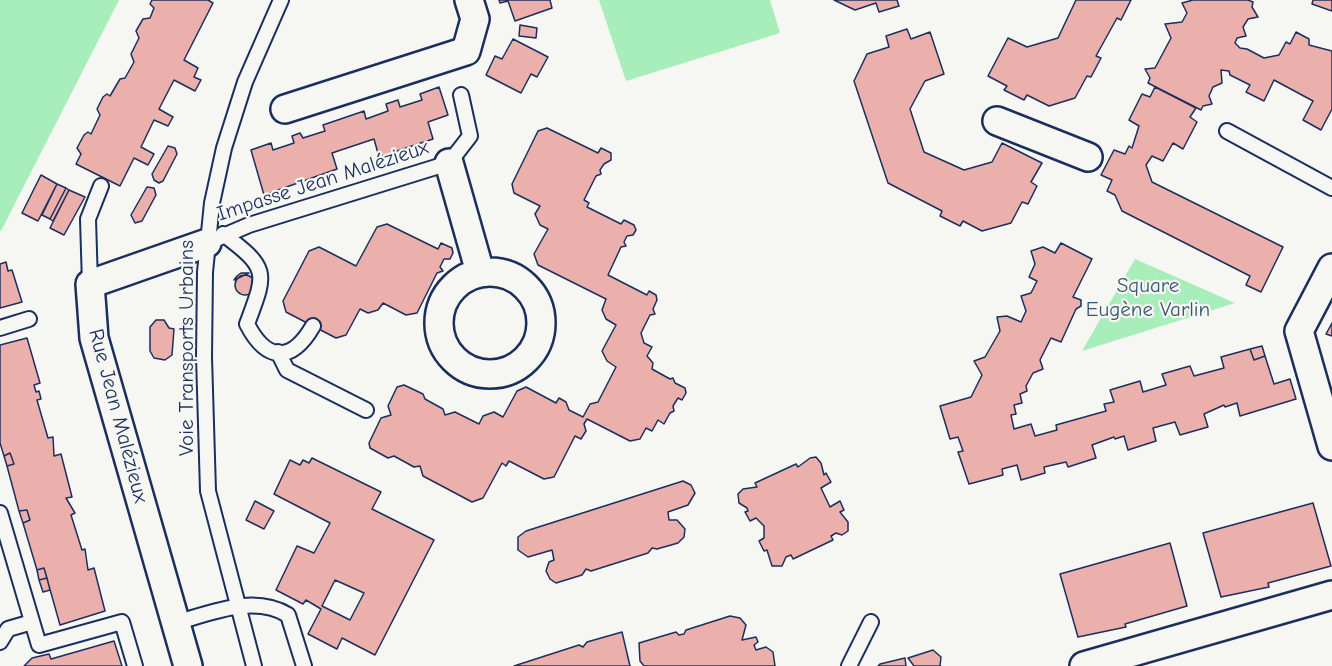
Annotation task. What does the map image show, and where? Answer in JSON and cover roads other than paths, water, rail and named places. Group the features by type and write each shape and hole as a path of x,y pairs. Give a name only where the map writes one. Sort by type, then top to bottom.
{"street":[{"path":"285,109 466,51 475,19 469,0"},
{"path":"997,121 1088,157"},
{"path":"449,163 480,272"},
{"path":"90,284 215,238"},
{"path":"1332,268 1299,331 1332,446"},
{"name":"Rue Jean Malézieux","path":"90,284 94,338 188,666"},
{"path":"1084,666 1332,595"}],"lane":[{"name":"Voie Transports Urbains","path":"254,666 236,606 208,491 204,357 215,238 212,203 224,148 246,82 281,0"},
{"name":"Impasse Jean Malézieux","path":"215,238 449,163 470,136 461,95"},
{"path":"1227,131 1332,188"},
{"path":"90,284 88,219 101,186"},
{"path":"215,238 240,247 257,266 263,281 247,324 256,341 270,352 288,352 302,346 313,326"},
{"path":"0,328 28,319"},
{"path":"278,352 287,370 366,411"},
{"path":"0,513 39,645 122,622 135,666"},
{"path":"176,623 236,606 274,606 288,615 304,666"},
{"path":"0,642 4,626 32,622"},
{"path":"849,666 871,622"}],"park label":[{"name":"Square Eugène Varlin","path":"1148,298"}]}
